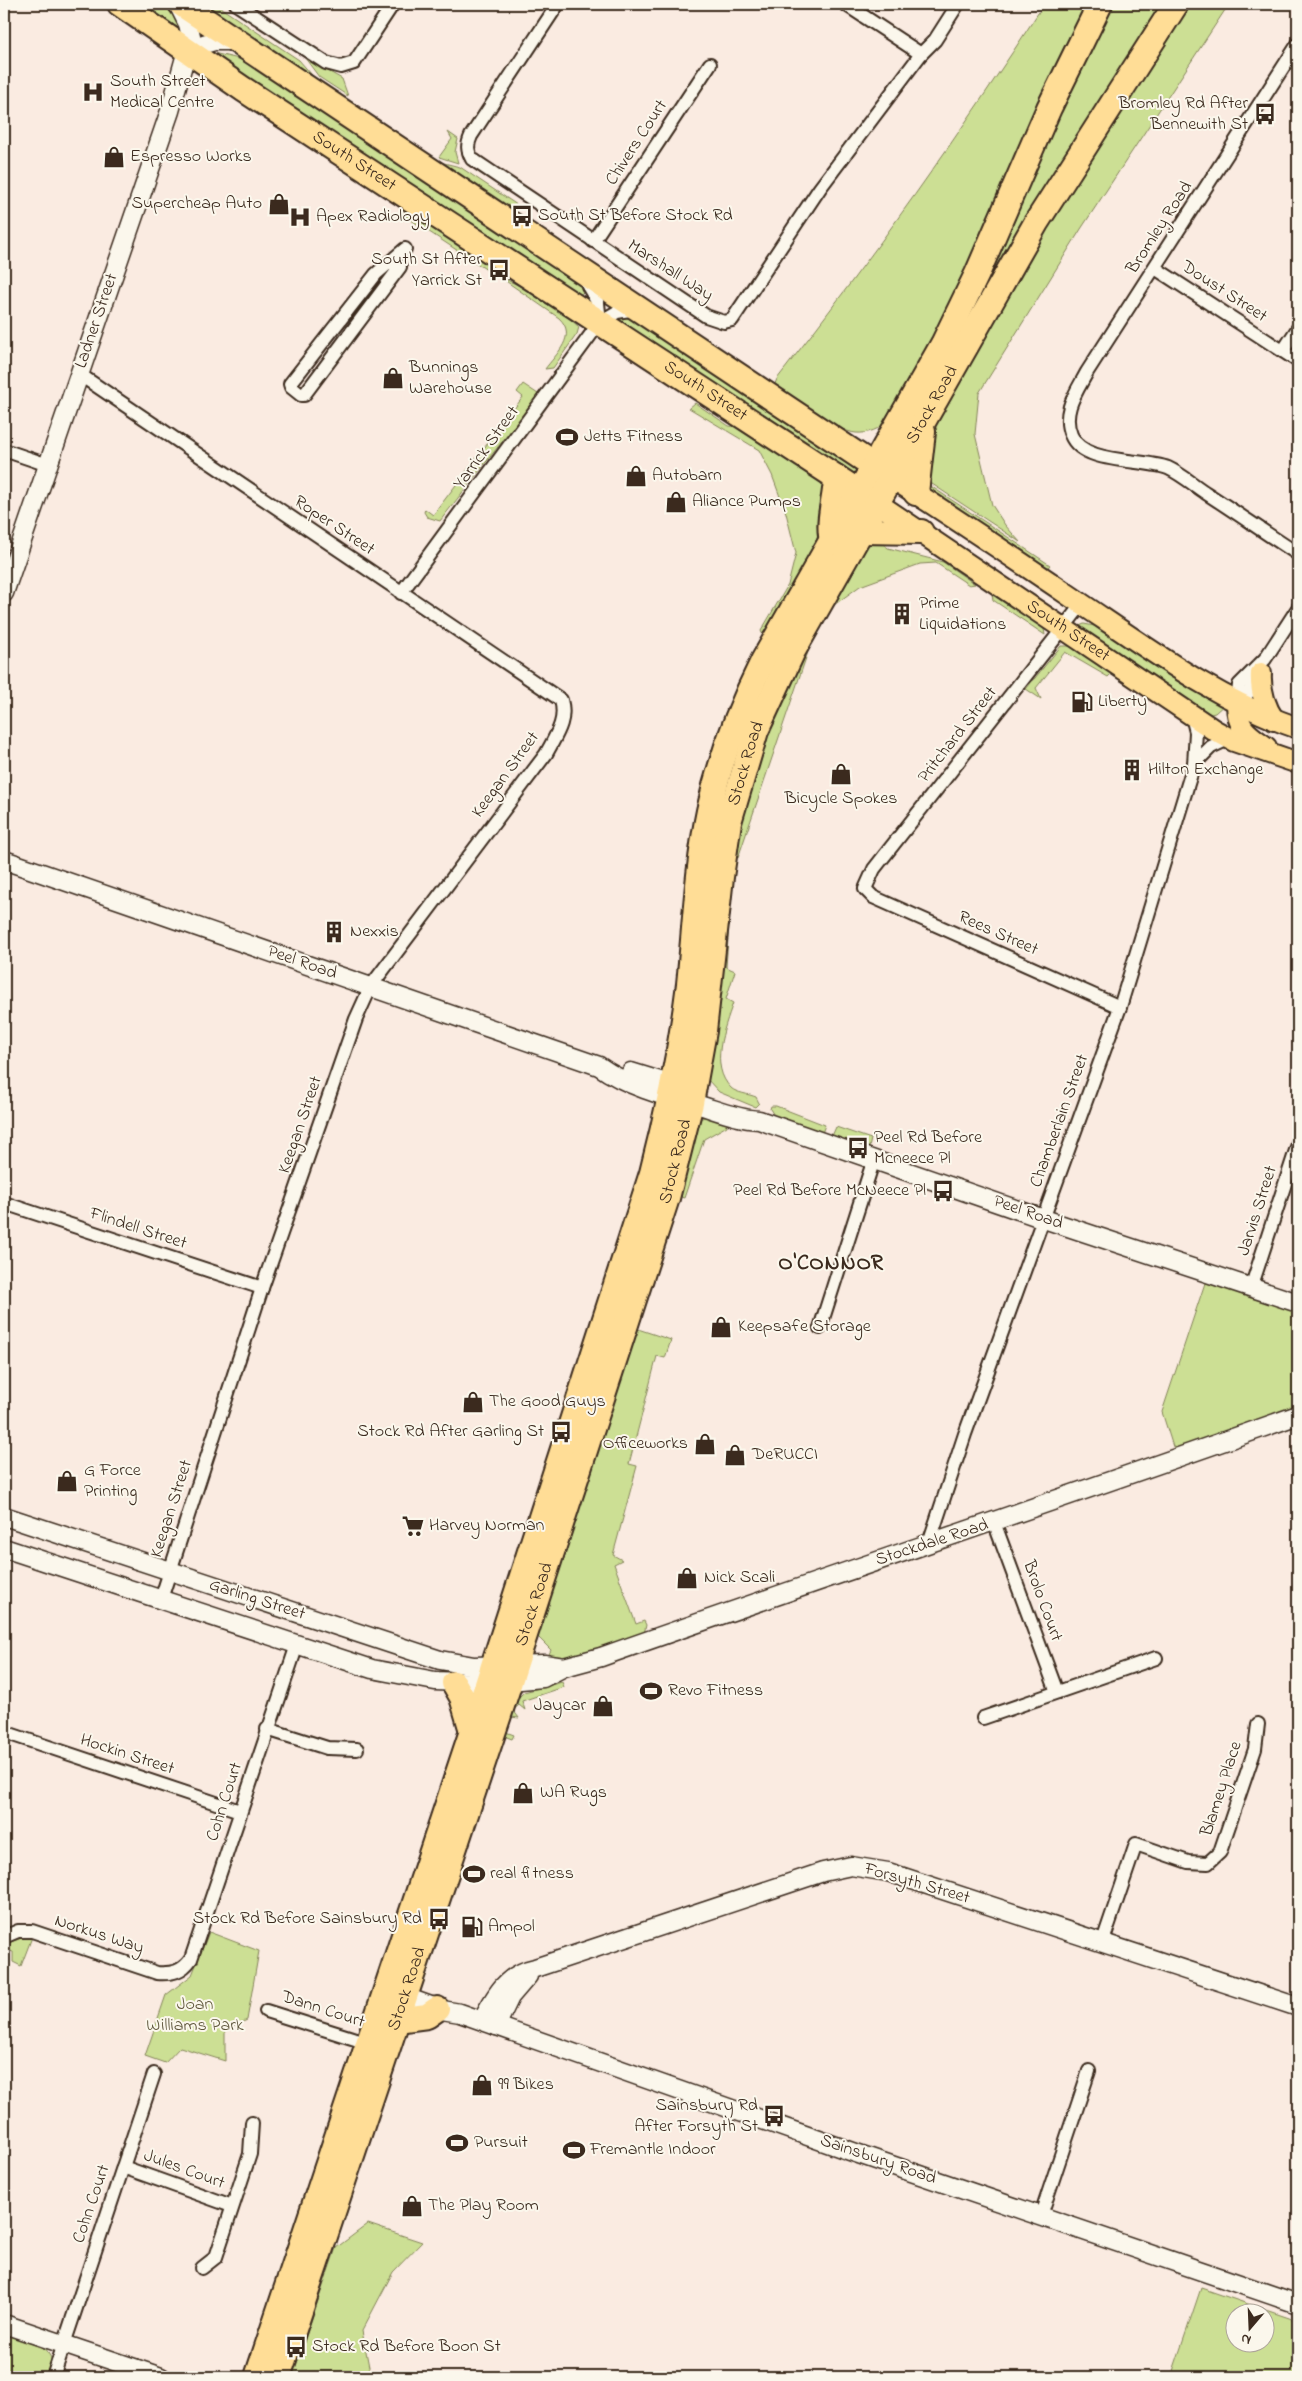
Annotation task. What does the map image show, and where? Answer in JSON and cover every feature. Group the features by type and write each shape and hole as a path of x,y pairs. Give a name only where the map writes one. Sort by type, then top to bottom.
{"highway":[{"name":"South Street","path":"120,4 242,88 868,498"},
{"name":"South Street","path":"180,4 586,272 883,472"},
{"name":"Stock Road","path":"883,472 888,442 958,314 1049,108 1100,4"},
{"name":"Stock Road","path":"682,1094 689,983 703,843 717,779 732,731 750,688 831,540 868,498 883,472 923,423 1036,223 1176,4"},
{"path":"916,493 916,479 922,453 923,423"},
{"path":"836,440 856,439 888,442"},
{"path":"831,540 829,521 836,494 836,478"},
{"name":"Stock Road","path":"257,2377 368,2043 397,1989 501,1674 644,1198 704,1031 725,849 746,760 767,705 785,666 861,531 868,498"},
{"path":"861,531 921,532"},
{"name":"Stock Road","path":"278,2377 397,2020 397,1989 472,1731 501,1674"},
{"path":"454,1683 462,1697 472,1731"},
{"path":"397,2020 449,2011"}],"main road":[{"name":"South Street","path":"883,472 1180,670 1237,703 1274,720 1298,728"},
{"name":"South Street","path":"868,498 1228,739 1290,761"},
{"path":"1263,666 1260,683 1264,701 1274,720"},
{"path":"1197,719 1221,716 1237,703"},
{"path":"1237,703 1237,717 1241,726 1249,735 1290,761"}],"street":[{"name":"Ladner Street","path":"4,593 170,111 191,36 180,4"},
{"path":"236,4 326,63 340,67 354,63 392,4"},
{"name":"Marshall Way","path":"558,4 471,136 467,149 472,159 706,316 724,322 732,320 820,188 921,54 934,40 958,4"},
{"path":"845,4 921,54"},
{"path":"187,49 214,41 237,41"},
{"name":"Bromley Road","path":"1298,44 1087,372 1071,401 1068,417 1071,436 1082,450 1106,458 1140,461 1169,469 1298,554"},
{"name":"Chivers Court","path":"593,241 710,64"},
{"path":"400,267 304,395 290,387 290,384 376,274 405,249"},
{"name":"Doust Street","path":"1155,268 1298,361"},
{"path":"586,272 588,286 598,303 600,322"},
{"name":"Yarrick Street","path":"401,593 600,322 616,312 640,308"},
{"path":"1283,351 1298,328"},
{"name":"Roper Street","path":"79,374 561,700 564,710"},
{"path":"4,450 48,465"},
{"name":"Pritchard Street","path":"865,889 874,869 1082,604"},
{"path":"1237,703 1246,696 1298,608"},
{"name":"Keegan Street","path":"161,1599 262,1288 356,1019 371,986 546,754 564,722 564,710"},
{"name":"Chamberlain Street","path":"929,1543 966,1434 1120,1007 1194,764 1197,719"},
{"name":"Chamberlain Street","path":"1194,764 1211,747 1228,739"},
{"name":"Peel Road","path":"4,860 599,1066 617,1068 682,1094 748,1111 759,1120 1044,1219 1298,1303"},
{"name":"Rees Street","path":"865,889 868,894 878,900 1120,1007"},
{"name":"Jarvis Street","path":"1251,1288 1298,1144"},
{"path":"820,1328 874,1159"},
{"name":"Flindell Street","path":"4,1203 262,1288"},
{"name":"Stockdale Road","path":"501,1674 543,1678 564,1667 601,1657 1298,1415"},
{"name":"Garling Street","path":"4,1516 424,1655 501,1674"},
{"name":"Brolo Court","path":"994,1522 1057,1692"},
{"name":"Garling Street","path":"4,1548 297,1645 392,1674 454,1683 501,1674"},
{"name":"Cohn Court","path":"183,1969 191,1959 267,1729 297,1645"},
{"path":"983,1718 1156,1658"},
{"name":"Blamey Place","path":"1103,1941 1136,1844 1188,1862 1208,1862 1220,1852 1255,1749 1258,1724"},
{"path":"267,1729 327,1748 357,1749"},
{"name":"Hockin Street","path":"4,1732 240,1811"},
{"name":"Forsyth Street","path":"489,2023 535,1968 822,1872 851,1866 888,1872 1103,1941 1298,2007"},
{"name":"Norkus Way","path":"4,1937 18,1932 32,1931 157,1973 172,1973 183,1969"},
{"name":"Sainsbury Road","path":"397,1989 446,2001 449,2011 489,2023 1298,2304"},
{"name":"Dann Court","path":"266,2011 368,2043"},
{"path":"1041,2216 1090,2070"},
{"name":"Cohn Court","path":"53,2377 154,2074"},
{"name":"Jules Court","path":"202,2268 216,2257 250,2154 252,2123"},
{"name":"Jules Court","path":"123,2167 232,2206"},
{"path":"4,2324 161,2377"}],"green space":[{"path":"132,4 167,8 176,18 186,37"},
{"path":"192,4 215,4 299,60 318,82 440,162 460,167 517,205 513,211 490,197"},
{"path":"1044,4 1093,4 970,274 889,421 877,429 865,433 856,433 838,427 774,386 777,379 915,195 981,100"},
{"path":"1112,4 1165,4 962,328 1033,164"},
{"path":"1184,4 1229,4 1081,229 979,393 975,434 992,505 1005,525 1020,542 923,478 930,441 935,427 965,371 982,333"},
{"path":"209,52 252,62 585,289 577,300"},
{"path":"305,58 342,79 348,96 319,77"},
{"path":"448,132 458,139 455,152 458,163 439,157 452,139"},
{"path":"407,209 496,271 493,274 405,216 403,214"},
{"path":"497,275 536,294 579,327 577,334 553,368 545,369 563,345 566,338 564,325 559,318"},
{"path":"621,317 633,319 856,469 853,475 616,326"},
{"path":"523,384 538,394 537,397 440,521 427,517 424,512 425,509 433,515 523,397 517,392"},
{"path":"695,403 729,426 746,428 819,478 824,486 826,496 825,511 813,549 765,639 761,631 788,585 796,553 786,513 772,475 759,450 689,408"},
{"path":"921,481 1050,565 1045,571 932,495"},
{"path":"864,541 882,543 888,548 943,562 975,584 969,585 936,563 920,564 860,586 834,605 811,643 738,858 731,854 760,739"},
{"path":"992,594 1040,625 1044,629 1045,635 993,600"},
{"path":"1084,624 1105,628 1225,704 1215,713 1207,715 1077,627"},
{"path":"1061,646 1071,646 1112,673 1108,677 1065,652 1036,688 1041,699 1026,689"},
{"path":"722,923 729,924 726,967 735,971 726,999 733,1003 720,1047 721,1069 724,1079 731,1088 756,1097 759,1103 755,1107 719,1092 706,1078"},
{"path":"771,1106 776,1106 825,1125 822,1133 775,1117 770,1109"},
{"path":"708,1115 727,1122 727,1126 704,1139 684,1198 675,1195 693,1127 700,1119"},
{"path":"836,1127 871,1139 869,1148 860,1149 861,1145 852,1142 850,1146 832,1136"},
{"path":"1206,1280 1298,1309 1298,1408 1178,1449 1173,1447 1162,1412"},
{"path":"632,1327 671,1340 665,1358 657,1356 629,1464 637,1466 613,1555 622,1560 614,1564 636,1624 644,1621 646,1625 644,1634 584,1654 547,1658 551,1650 538,1637 539,1631 534,1629"},
{"path":"562,1682 564,1687 522,1701 525,1710 519,1705 513,1710 519,1718 511,1717 506,1732 514,1735 512,1739 504,1736 482,1802 477,1800 507,1709 512,1709 516,1700 524,1692"},
{"name":"Joan Williams Park","path":"209,1932 259,1951 247,2020 225,2031 225,2061 180,2047 165,2063 145,2056 166,1995 192,1975"},
{"path":"25,1937 32,1937 21,1966 13,1962 13,1952 6,1950 4,1958 4,1944"},
{"path":"368,2224 422,2242 393,2272 362,2331 371,2377 292,2377 336,2248"},
{"path":"1201,2288 1248,2304 1224,2304 1224,2354 1274,2354 1274,2313 1298,2321 1298,2377 1171,2377"},
{"path":"4,2333 46,2349 51,2358 48,2377 4,2377"}],"place":[{"name":"South Street Medical Centre","path":"93,92"},
{"name":"Bromley Rd After Bennewith St","path":"1265,114"},
{"name":"Espresso Works","path":"114,157"},
{"name":"Supercheap Auto","path":"279,204"},
{"name":"South St Before Stock Rd","path":"522,216"},
{"name":"Apex Radiology","path":"300,217"},
{"name":"South St After Yarrick St","path":"499,270"},
{"name":"Bunnings Warehouse","path":"393,378"},
{"name":"Jetts Fitness","path":"567,437"},
{"name":"Autobarn","path":"636,476"},
{"name":"Aliance Pumps","path":"676,502"},
{"name":"Prime Liquidations","path":"902,614"},
{"name":"Liberty","path":"1082,702"},
{"name":"Hilton Exchange","path":"1132,770"},
{"name":"Bicycle Spokes","path":"841,774"},
{"name":"Nexxis","path":"334,932"},
{"name":"Peel Rd Before Mcneece Pl","path":"858,1148"},
{"name":"Peel Rd Before McNeece Pl","path":"943,1191"},
{"name":"Keepsafe Storage","path":"721,1327"},
{"name":"The Good Guys","path":"473,1402"},
{"name":"Stock Rd After Garling St","path":"561,1432"},
{"name":"Officeworks","path":"705,1444"},
{"name":"DeRUCCI","path":"735,1455"},
{"name":"G Force Printing","path":"67,1481"},
{"name":"Harvey Norman","path":"413,1526"},
{"name":"Nick Scali","path":"687,1578"},
{"name":"Revo Fitness","path":"651,1691"},
{"name":"Jaycar","path":"603,1706"},
{"name":"WA Rugs","path":"523,1793"},
{"name":"real fitness","path":"474,1874"},
{"name":"Stock Rd Before Sainsbury Rd","path":"439,1919"},
{"name":"Ampol","path":"472,1927"},
{"name":"99 Bikes","path":"482,2085"},
{"name":"Sainsbury Rd After Forsyth St","path":"774,2116"},
{"name":"Pursuit","path":"457,2143"},
{"name":"Fremantle Indoor","path":"574,2150"},
{"name":"The Play Room","path":"412,2206"},
{"name":"Stock Rd Before Boon St","path":"296,2347"}],"district":[{"name":"O'CONNOR","path":"831,1264"}]}
